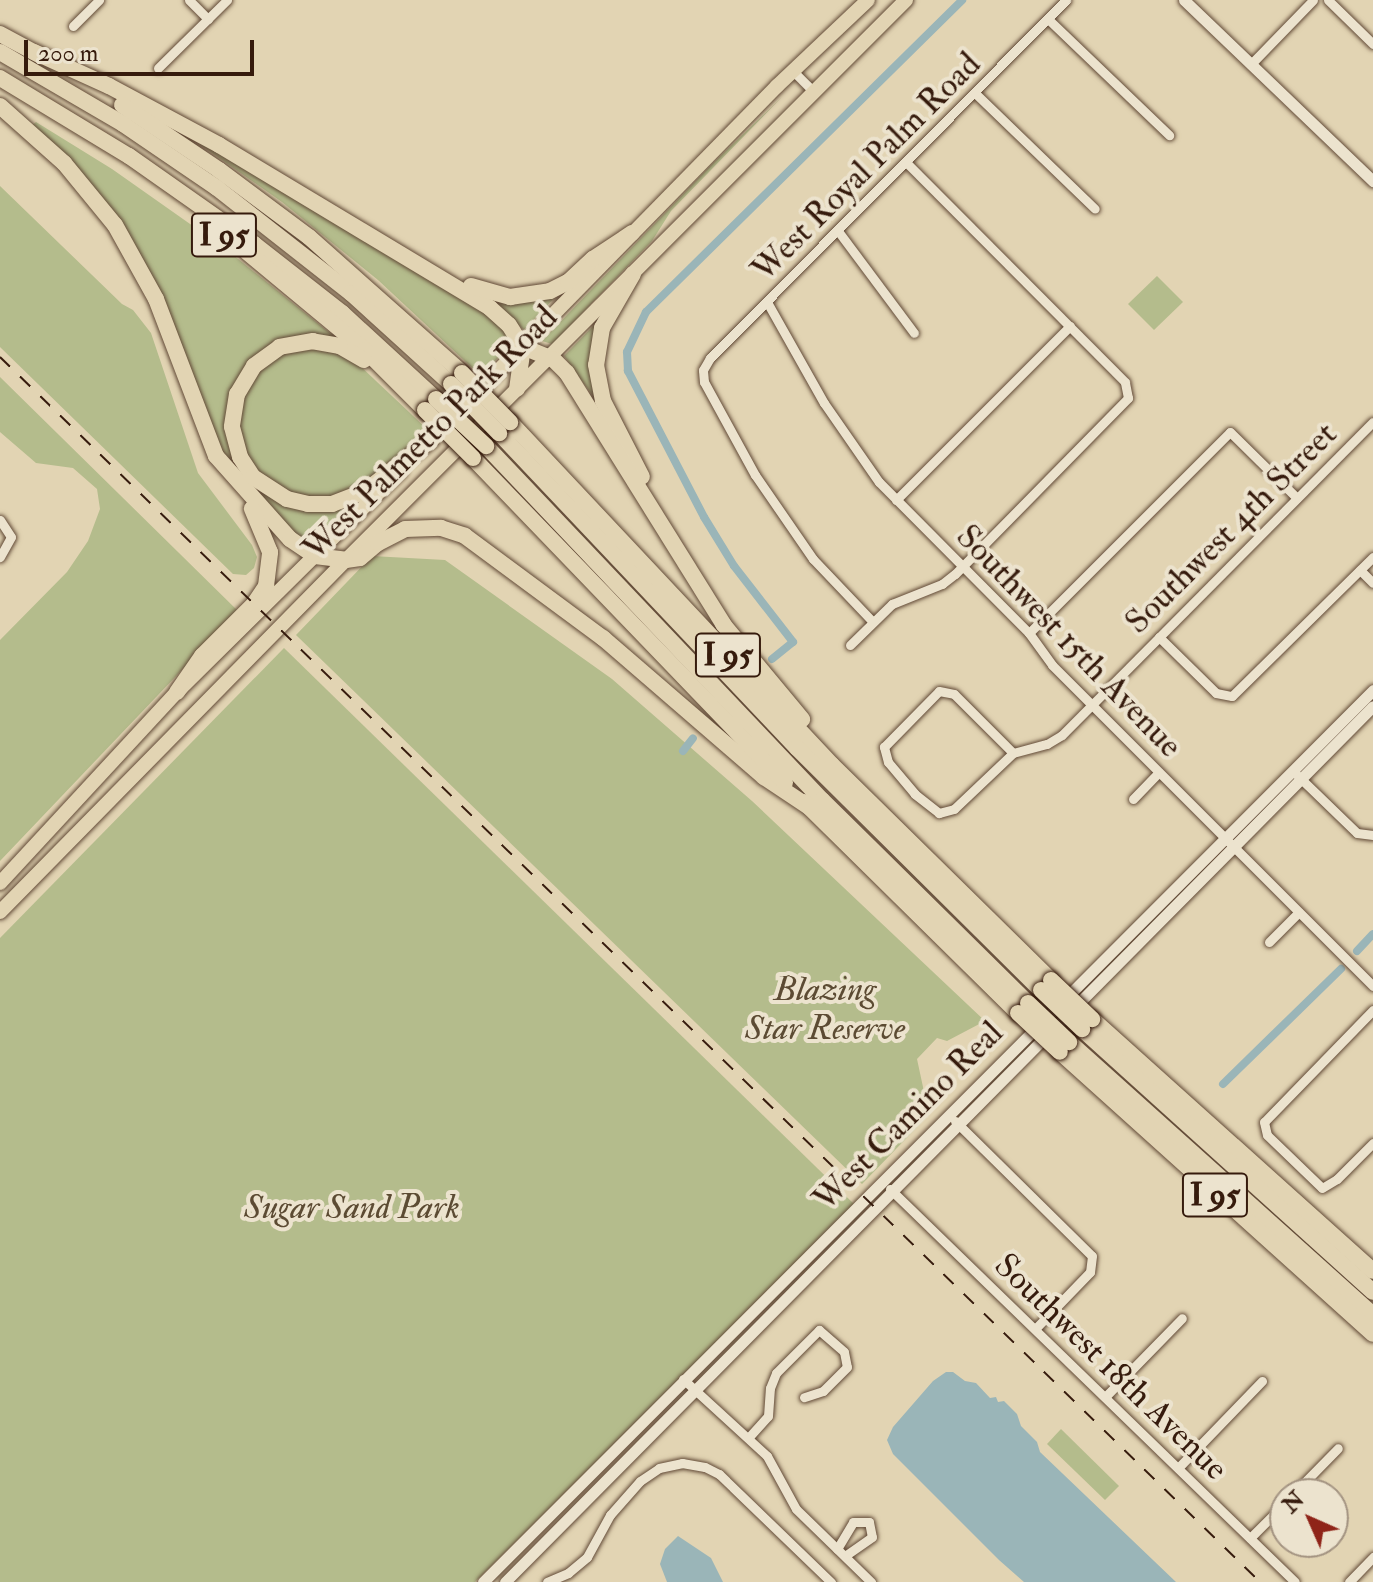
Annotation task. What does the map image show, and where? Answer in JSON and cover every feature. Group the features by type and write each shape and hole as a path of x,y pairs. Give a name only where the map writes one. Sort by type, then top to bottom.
{"highway":[{"name":"I 95","path":"0,34 129,109 219,170 309,237 394,310 456,380 951,883 1046,985 1373,1271"},
{"path":"0,52 123,124 240,205 456,380"},
{"path":"34,52 109,86 219,145 490,308 509,325 523,347 549,356 573,382 680,557 747,656 951,883"},
{"path":"0,78 129,156 243,235 342,313 422,385 431,404"},
{"name":"I 95","path":"0,89 181,204 431,404 812,809 1373,1334"},
{"path":"0,106 64,163 104,210 131,249 166,321 209,443 266,535 270,552 268,578 260,598 202,656 177,692"},
{"path":"372,238 474,288 521,297 550,291 568,282 593,259 632,233"},
{"path":"633,274 602,328 596,356 598,385 610,418 669,528 680,557"},
{"path":"343,331 422,385"},
{"path":"431,404 353,352 331,343 304,341 272,351 249,372 235,402 233,434 244,464 263,486 287,499 317,505 340,502 364,492 432,439"},
{"path":"517,389 523,347"},
{"path":"505,428 787,738 1046,985"},
{"path":"479,452 1023,1008"},
{"path":"235,481 283,533 315,556 346,560 360,558 378,543 405,529 441,528 465,536 603,638 764,777 812,809"},
{"path":"1087,1024 1373,1292"},
{"path":"1064,1047 1373,1315"}],"main road":[{"name":"West Palmetto Park Road","path":"0,883 177,692 868,0"},
{"name":"West Palmetto Park Road","path":"0,912 346,560 906,0"}],"street":[{"path":"73,26 99,0"},
{"path":"189,0 208,19"},
{"path":"158,68 227,0"},
{"name":"West Royal Palm Road","path":"873,622 820,567 755,475 704,382 703,370 1066,0"},
{"path":"1184,0 1373,181"},
{"path":"1251,64 1313,0"},
{"path":"1328,0 1373,44"},
{"path":"1048,19 1169,135"},
{"path":"794,72 814,92"},
{"path":"976,94 1095,209"},
{"path":"850,645 899,599 942,584 962,567 1124,405 1129,392 1125,382 907,163"},
{"path":"838,231 914,333"},
{"name":"Southwest 15th Avenue","path":"767,302 831,415 864,464 1029,633 1052,665 1091,705 1373,986"},
{"path":"896,500 1070,326"},
{"name":"Southwest 4th Street","path":"1013,753 1055,740 1373,422"},
{"path":"1029,633 1230,432 1297,498"},
{"path":"0,520 8,528 10,545 0,557"},
{"path":"1159,637 1216,693 1232,696 1373,557"},
{"path":"1360,570 1373,583"},
{"name":"West Camino Real","path":"483,1582 683,1379 953,1119 1296,775 1373,690"},
{"path":"947,691 1013,753 954,809 939,813 915,794 888,762 884,747 931,696 947,691"},
{"name":"West Camino Real","path":"1296,775 1373,706"},
{"path":"1133,799 1159,772"},
{"path":"1296,775 1357,833 1371,836"},
{"path":"1269,942 1299,912"},
{"path":"1373,1010 1266,1118 1265,1128 1267,1135 1322,1188 1337,1179 1373,1143"},
{"path":"953,1119 1088,1249 1093,1260 1090,1272 1035,1329"},
{"name":"West Camino Real","path":"505,1582 890,1189 953,1119"},
{"name":"Southwest 18th Avenue","path":"890,1189 1295,1582"},
{"path":"1105,1397 1182,1318"},
{"path":"749,1437 768,1416 770,1388 776,1373 819,1330 844,1352 847,1367 823,1391 804,1397"},
{"path":"683,1379 749,1437 777,1468 796,1509 871,1582"},
{"path":"1178,1468 1262,1381"},
{"path":"1309,1478 1338,1448"},
{"path":"547,1582 575,1569 587,1557 610,1515 645,1476 659,1468 682,1463 705,1467 719,1474 831,1582"},
{"path":"1250,1538 1269,1519"},
{"path":"1349,1582 1373,1557"}],"green space":[{"path":"782,97 671,211 652,241 552,344 542,341 713,163"},
{"path":"36,122 112,169 227,250 336,338 314,335 276,345 229,411 260,488 350,506 313,544 291,533 224,460 155,285 31,126"},
{"path":"201,138 496,320 511,341 510,345 481,376 378,280 282,202 198,143"},
{"path":"0,186 122,304 133,310 151,333 198,473 252,545 257,557 254,568 246,575 233,574 0,347"},
{"path":"1157,276 1183,302 1154,330 1128,304"},
{"path":"558,294 524,330 490,299"},
{"path":"600,319 595,399 564,356"},
{"path":"301,347 335,351 357,363 427,429 361,489 314,502 272,487 245,456 237,411 252,377 274,357"},
{"path":"0,377 238,611 0,861 0,640 67,572 88,541 100,509 97,489 73,468 36,463 0,432"},
{"name":"Blazing Star Reserve","path":"372,556 445,560 612,679 752,801 985,1021 947,1041 937,1038 917,1059 929,1115 862,1184 296,635"},
{"name":"Sugar Sand Park","path":"284,648 855,1205 475,1582 0,1582 0,938"},
{"path":"1061,1429 1119,1486 1105,1500 1047,1444"}],"water":[{"path":"946,1372 953,1372 965,1381 976,1383 990,1398 996,1397 998,1402 1004,1401 1017,1414 1021,1426 1037,1442 1040,1452 1176,1582 1024,1582 999,1560 893,1454 887,1440 893,1427 933,1381"},
{"path":"678,1536 711,1558 723,1582 667,1582 660,1564 665,1549"}],"waterway":[{"path":"772,659 793,642 734,566 704,517 628,371 627,352 646,312 962,0"},
{"path":"683,751 693,738"},
{"path":"1357,951 1373,934"},
{"path":"1223,1084 1341,969"}],"railway":[{"path":"0,357 1260,1582"}]}
